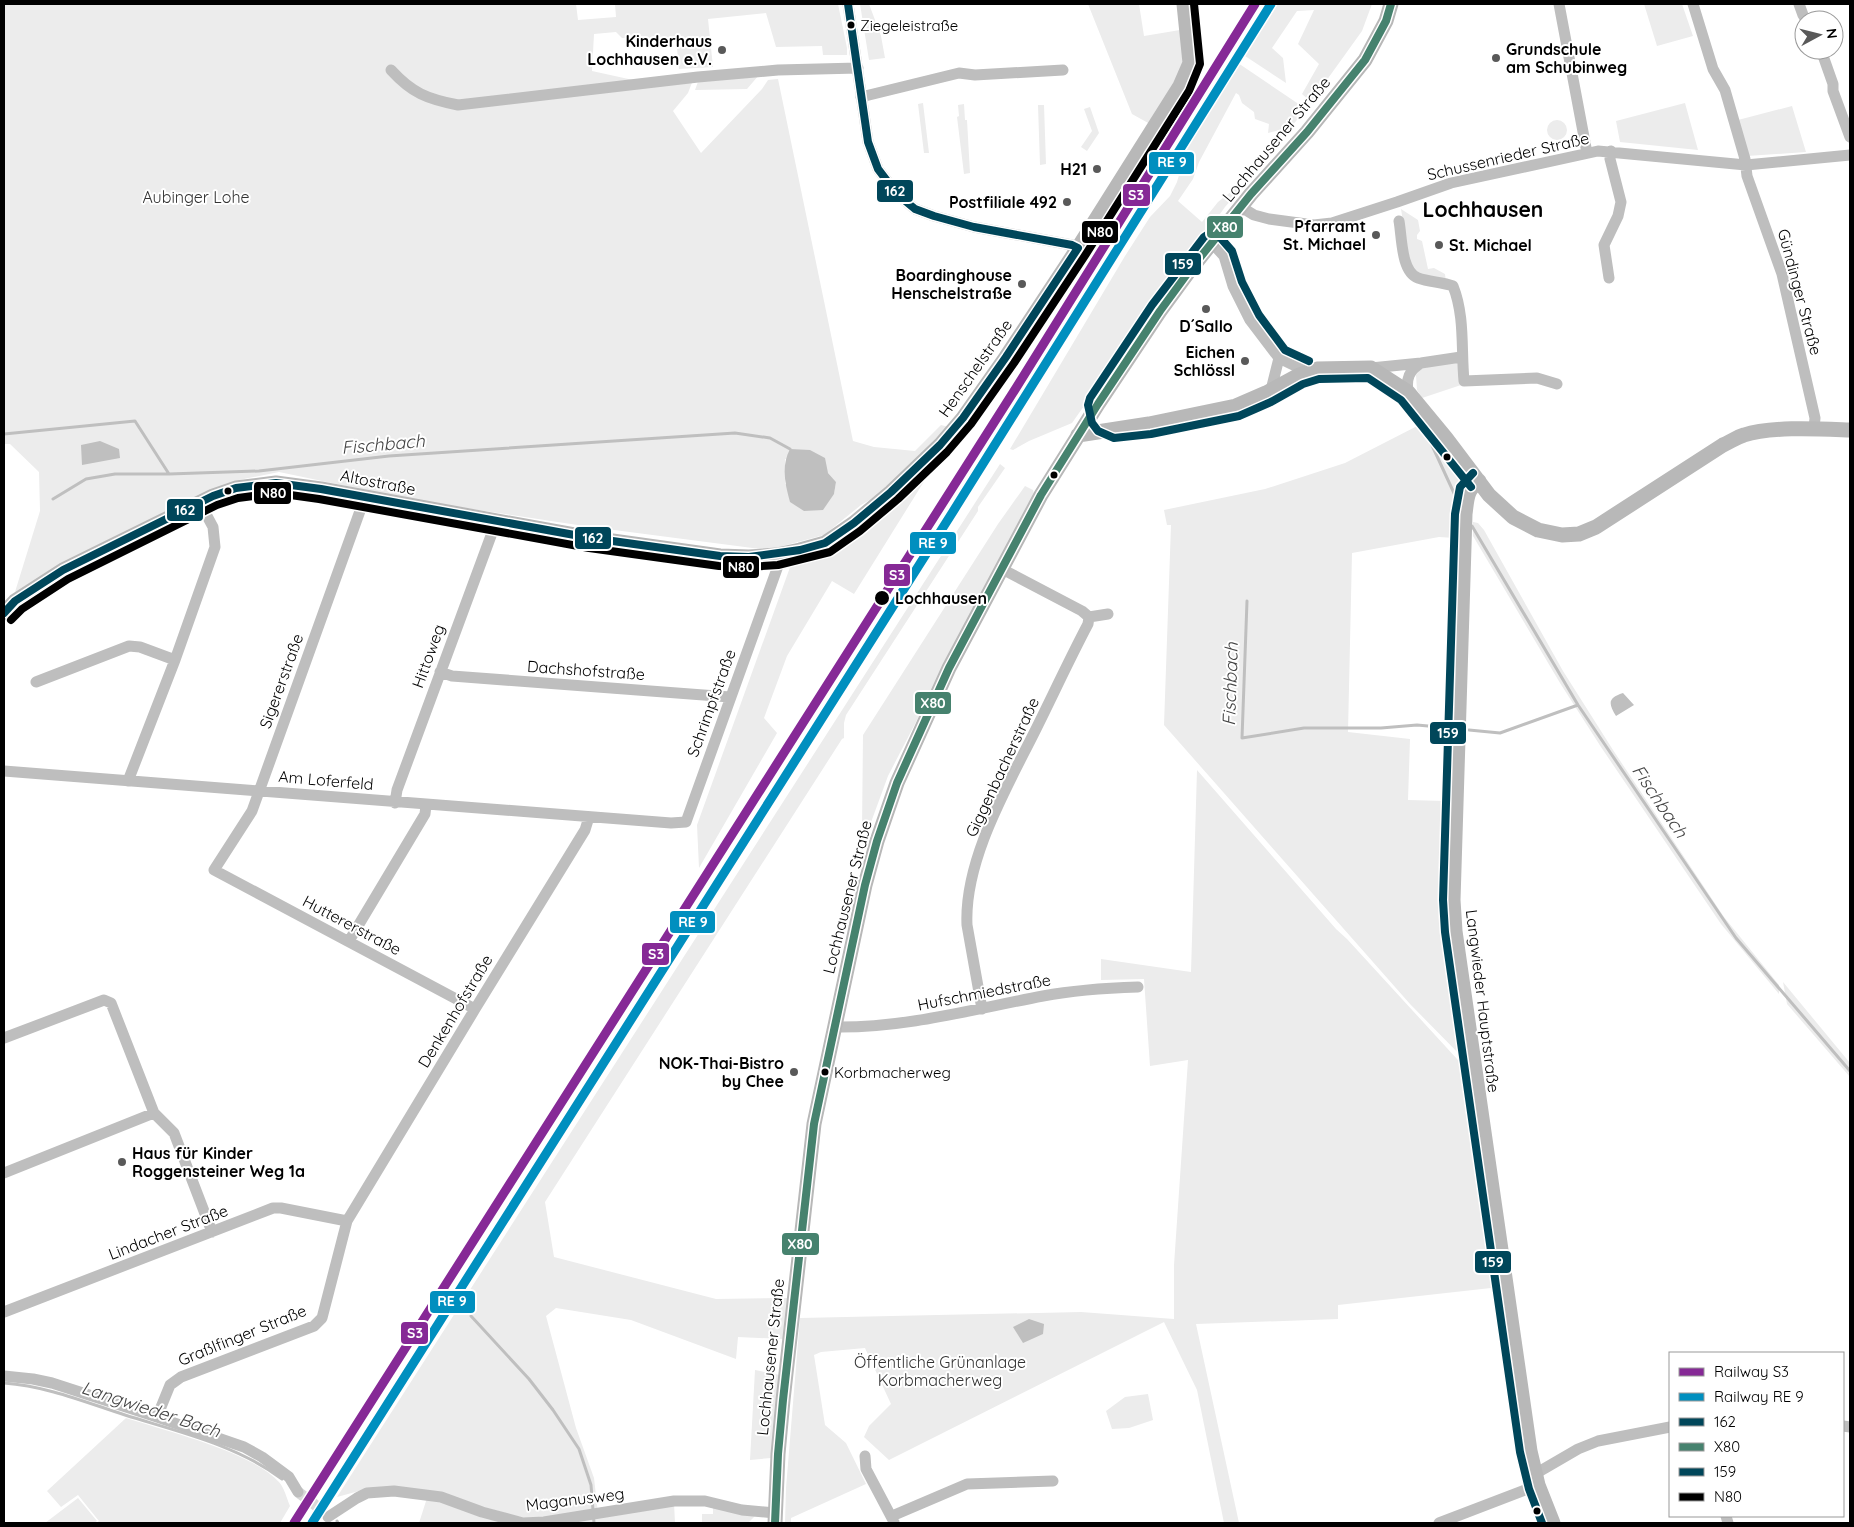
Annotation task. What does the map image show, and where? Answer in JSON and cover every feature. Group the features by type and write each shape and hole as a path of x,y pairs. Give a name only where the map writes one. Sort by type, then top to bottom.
{"main road":[{"name":"Henschelstraße","path":"777,555 824,542 846,528 891,492 940,445 963,418 1078,248 1180,86 1190,63 1184,4"},
{"name":"Lochhausener Straße","path":"775,1518 783,1400 814,1124 865,885 885,816 911,750 949,668 1041,495 1078,435 1160,311 1212,242 1240,207 1307,132 1365,60 1386,21 1391,4"},
{"path":"1078,435 1113,428 1149,424 1230,407 1246,402 1317,369 1371,368 1408,392 1489,494 1513,517 1538,530 1562,535 1579,534 1596,527 1723,445 1744,435 1814,428 1850,430"},
{"path":"1098,404 1104,423 1113,428"},
{"name":"Langwieder Hauptstraße","path":"1479,481 1471,486 1468,491 1466,514 1454,915 1459,969 1521,1387 1537,1479 1553,1523"},
{"name":"Altostraße","path":"4,613 15,601 63,570 200,503 236,488 276,483 365,497 494,522 591,538 720,556 749,557 777,555"}],"street":[{"path":"848,4 868,142 873,158 884,179 905,203 924,213 966,225 1072,245 1078,248"},
{"path":"1559,4 1587,153"},
{"name":"Gündinger Straße","path":"1693,4 1713,69 1725,90 1746,165 1747,176 1784,282 1815,418 1814,428"},
{"path":"1824,60 1850,137"},
{"path":"391,70 404,84 420,95 458,105 698,77 778,70 858,68"},
{"path":"862,97 959,73 974,75 1063,70"},
{"path":"1609,278 1604,246 1618,216 1621,202 1610,159 1611,151"},
{"name":"Schussenrieder Straße","path":"1240,207 1254,215 1268,219 1314,224 1332,222 1451,183 1587,153 1611,151 1746,165 1850,155"},
{"path":"1399,221 1406,265 1410,274 1418,278 1453,286 1461,317 1461,357 1464,381 1537,378 1558,384"},
{"path":"1212,242 1224,256 1233,286 1250,320 1279,358 1308,372"},
{"path":"1371,368 1461,357"},
{"path":"1271,390 1279,358"},
{"path":"1408,392 1407,381 1412,370 1421,363"},
{"name":"Sigererstraße","path":"214,870 252,811 365,497"},
{"path":"128,781 216,547 213,527 200,503"},
{"name":"Hittoweg","path":"395,803 396,790 492,533 494,522"},
{"name":"Schrimpfstraße","path":"645,821 686,822 778,566 777,555"},
{"path":"1002,569 1082,611 1089,617 1108,614"},
{"name":"Giggenbacherstraße","path":"982,1008 967,925 970,886 996,809 1088,624 1089,617"},
{"path":"36,682 129,646 140,647 175,660"},
{"name":"Dachshofstraße","path":"440,672 452,676 730,697"},
{"name":"Am Loferfeld","path":"4,771 645,821"},
{"path":"349,941 424,814 426,805"},
{"name":"Denkenhofstraße","path":"347,1221 474,1008 585,830 588,817"},
{"name":"Huttererstraße","path":"214,870 474,1008"},
{"name":"Hufschmiedstraße","path":"835,1027 874,1026 921,1021 1044,996 1085,990 1138,987"},
{"path":"4,1038 108,1000 111,1003 154,1113 174,1133 212,1232"},
{"path":"4,1172 154,1113"},
{"name":"Lindacher Straße","path":"4,1312 273,1208 347,1221"},
{"name":"Graßlfinger Straße","path":"157,1417 170,1385 181,1377 314,1326 322,1318 347,1221"},
{"path":"4,1376 52,1383 244,1447 289,1477 298,1492"},
{"path":"1439,1523 1537,1479 1578,1449 1598,1441 1669,1427"},
{"path":"864,1456 866,1468 893,1520 967,1484 1053,1481"},
{"name":"Maganusweg","path":"327,1517 357,1498 367,1494 394,1491 441,1497 482,1512 523,1523 544,1522 674,1502 705,1501 775,1518"}],"green space":[{"name":"Aubinger Lohe","path":"4,4 576,4 578,20 616,17 615,4 838,4 847,55 823,55 822,46 776,47 766,13 708,19 713,67 679,69 676,38 622,38 616,32 594,34 592,71 633,80 693,80 688,93 673,111 701,153 762,89 768,80 778,79 853,441 874,447 915,451 941,425 949,427 878,495 861,505 824,535 768,550 591,527 418,501 279,472 234,481 15,592 40,511 39,472 10,444 4,444","holes":["785,459 828,473 836,482 834,494 785,484"]},
{"path":"860,4 869,4 881,36 885,58 869,60"},
{"path":"1088,4 1139,4 1144,36 1180,30 1183,62 1175,83 1150,124 1132,114"},
{"path":"1278,4 1372,4 1362,31 1311,102 1302,94 1319,64 1298,44 1314,10 1297,11 1272,48 1283,58 1286,83 1245,56"},
{"path":"1644,4 1682,4 1693,36 1657,46"},
{"path":"1238,63 1306,109 1291,127 1268,133 1269,124 1255,119 1254,112 1242,103 1239,95 1236,93 1199,162 1193,179 1178,201 1202,222 1218,202 1237,187 1241,189 1225,207 1072,423 1029,441 1013,450 1010,449 1125,256 1150,217 1170,196 1177,182 1186,151"},
{"path":"759,75 747,89 695,90 699,79"},
{"path":"923,103 929,153 924,153 918,104"},
{"path":"1685,103 1698,150 1620,142 1616,121"},
{"path":"964,104 965,120 967,120 970,173 964,174 957,117 959,116 958,105"},
{"path":"1038,105 1044,105 1046,164 1040,165"},
{"path":"1792,106 1806,152 1747,156 1738,120"},
{"path":"1090,107 1099,133 1087,151 1081,147 1092,131 1084,109"},
{"path":"1557,120 1564,123 1567,130 1564,137 1557,140 1550,137 1547,130 1550,123"},
{"path":"1401,209 1418,220 1420,231 1417,239 1422,241 1428,269 1434,268 1445,274 1446,282 1414,272 1410,265"},
{"path":"1458,361 1461,385 1422,398 1417,390 1416,375 1422,368"},
{"path":"1425,422 1465,477 1457,508 1455,538 1439,537 1352,553 1348,732 1410,739 1408,800 1445,801 1443,915 1466,1061 1410,1004 1164,725 1171,525 1167,525 1164,510 1265,489 1345,463"},
{"path":"1000,464 1005,468 978,507 978,511 846,715 844,738 545,1202 554,1257 716,1299 789,1298 784,1339 738,1337 736,1359 631,1320 556,1308 546,1316 576,1428 594,1478 598,1513 534,1521 458,1500 359,1491 337,1497"},
{"path":"933,467 854,594 832,581 787,656 764,718 777,733 699,868 697,825 793,559 828,546 867,522"},
{"path":"1025,486 1033,490 1034,494 888,776 870,825 862,830 863,735 998,524"},
{"path":"1473,522 1478,523 1484,530 1563,671 1613,750 1724,917 1779,985 1779,994 1721,924 1601,747 1560,683 1473,536"},
{"name":"Öffentliche Grünanlage Korbmacherweg","path":"1197,770 1336,929 1468,1071 1500,1287 1338,1305 1338,1319 1196,1324 1239,1523 1224,1523 1197,1390 1164,1322 889,1460 864,1437 869,1426 891,1404 865,1348 821,1352 814,1355 825,1425 846,1443 866,1484 791,1518 791,1523 785,1523 786,1488 800,1318 1081,1312 1174,1319 1174,1265 1188,1060 1150,1066 1144,979 1101,980 1101,959 1191,972"},
{"path":"1783,982 1850,1063 1850,1077 1787,1004"},
{"path":"755,1370 780,1375 771,1458 750,1460"},
{"path":"1148,1394 1153,1420 1129,1428 1112,1429 1106,1411 1125,1397"},
{"path":"126,1418 229,1452 266,1471 281,1484 290,1506 280,1523 96,1523 99,1521 78,1495 61,1507 47,1491"},
{"path":"78,1498 97,1521 94,1523 45,1523"},
{"path":"427,1498 515,1523 419,1523"},
{"path":"674,1503 675,1523 548,1523"},
{"path":"713,1507 756,1515 748,1523 702,1523 702,1514 713,1514"}],"shaded area":[{"path":"100,441 119,449 120,458 82,465 81,445"},
{"path":"790,449 810,450 825,458 828,473 836,482 834,494 823,510 804,511 790,502 785,482 785,468"},
{"path":"1623,693 1634,705 1616,716 1611,701 1614,697"},
{"path":"1029,1319 1044,1324 1043,1334 1023,1343 1013,1327"}],"waterway":[{"name":"Fischbach","path":"4,434 135,421 169,474 259,471 389,456 735,433 770,438 790,449"},
{"name":"Fischbach","path":"1430,441 1459,504"},
{"path":"53,499 86,479 115,474 169,474"},
{"name":"Fischbach","path":"1472,526 1578,705 1736,938 1850,1071"},
{"name":"Fischbach","path":"1247,601 1242,738 1304,728 1381,728 1417,725 1450,728"},
{"path":"1469,730 1500,733 1578,705"},
{"path":"471,1316 529,1379 553,1410 579,1449 591,1485 594,1523"},
{"name":"Langwieder Bach","path":"4,1383 35,1387 65,1395 187,1434 227,1448 265,1467 282,1479"}],"tunnel":[{"path":"298,1492 323,1511"}],"rail line":[{"name":"S3","path":"294,1523 1016,388 1255,4"}],"transit line":[{"name":"162","path":"848,4 868,142 878,169 897,194 915,209 934,216 974,227 1072,245 1078,248"},
{"name":"N80","path":"11,620 22,609 68,579 217,505 238,498 276,493 319,499 589,548 719,566 749,567 778,565 830,552 860,531 898,499 947,452 971,424 1014,363 1086,254 1189,91 1200,64 1194,4"},
{"path":"312,1523 954,510 1271,4"},
{"name":"X80","path":"775,1523 783,1400 814,1124 865,885 877,841 897,783 949,668 1041,495 1098,404 1160,311 1190,270 1251,194 1307,132 1365,60 1386,21 1391,4"},
{"name":"159","path":"1309,361 1285,350 1259,315 1242,282 1232,251 1218,235 1210,233 1204,237 1152,305 1090,398 1088,405 1092,423 1098,431 1114,438 1151,434 1239,416 1271,402 1303,384 1319,379 1368,378 1401,400 1471,487"},
{"name":"162","path":"4,613 15,601 63,570 213,496 236,488 276,483 321,489 591,538 720,556 749,557 800,550 825,543 854,523 891,492 940,445 963,418 1006,357 1078,248"},
{"name":"159","path":"1473,473 1460,487 1455,514 1443,900 1445,932 1520,1452 1529,1489 1542,1523"}],"place":[{"name":"Ziegeleistraße","path":"851,25"},
{"name":"Kinderhaus Lochhausen e.V.","path":"722,50"},
{"name":"Grundschule am Schubinweg","path":"1496,58"},
{"name":"H21","path":"1097,169"},
{"name":"Postfiliale 492","path":"1067,202"},
{"name":"Pfarramt St. Michael","path":"1376,235"},
{"name":"St. Michael","path":"1439,245"},
{"name":"Boardinghouse Henschelstraße","path":"1022,284"},
{"name":"D´Sallo","path":"1206,309"},
{"name":"Eichen Schlössl","path":"1245,361"},
{"name":"Lochhausen","path":"882,598"},
{"name":"NOK-Thai-Bistro by Chee","path":"794,1072"},
{"name":"Korbmacherweg","path":"825,1072"},
{"name":"Haus für Kinder Roggensteiner Weg 1a","path":"122,1162"}],"district":[{"name":"Lochhausen","path":"1483,209"}]}
